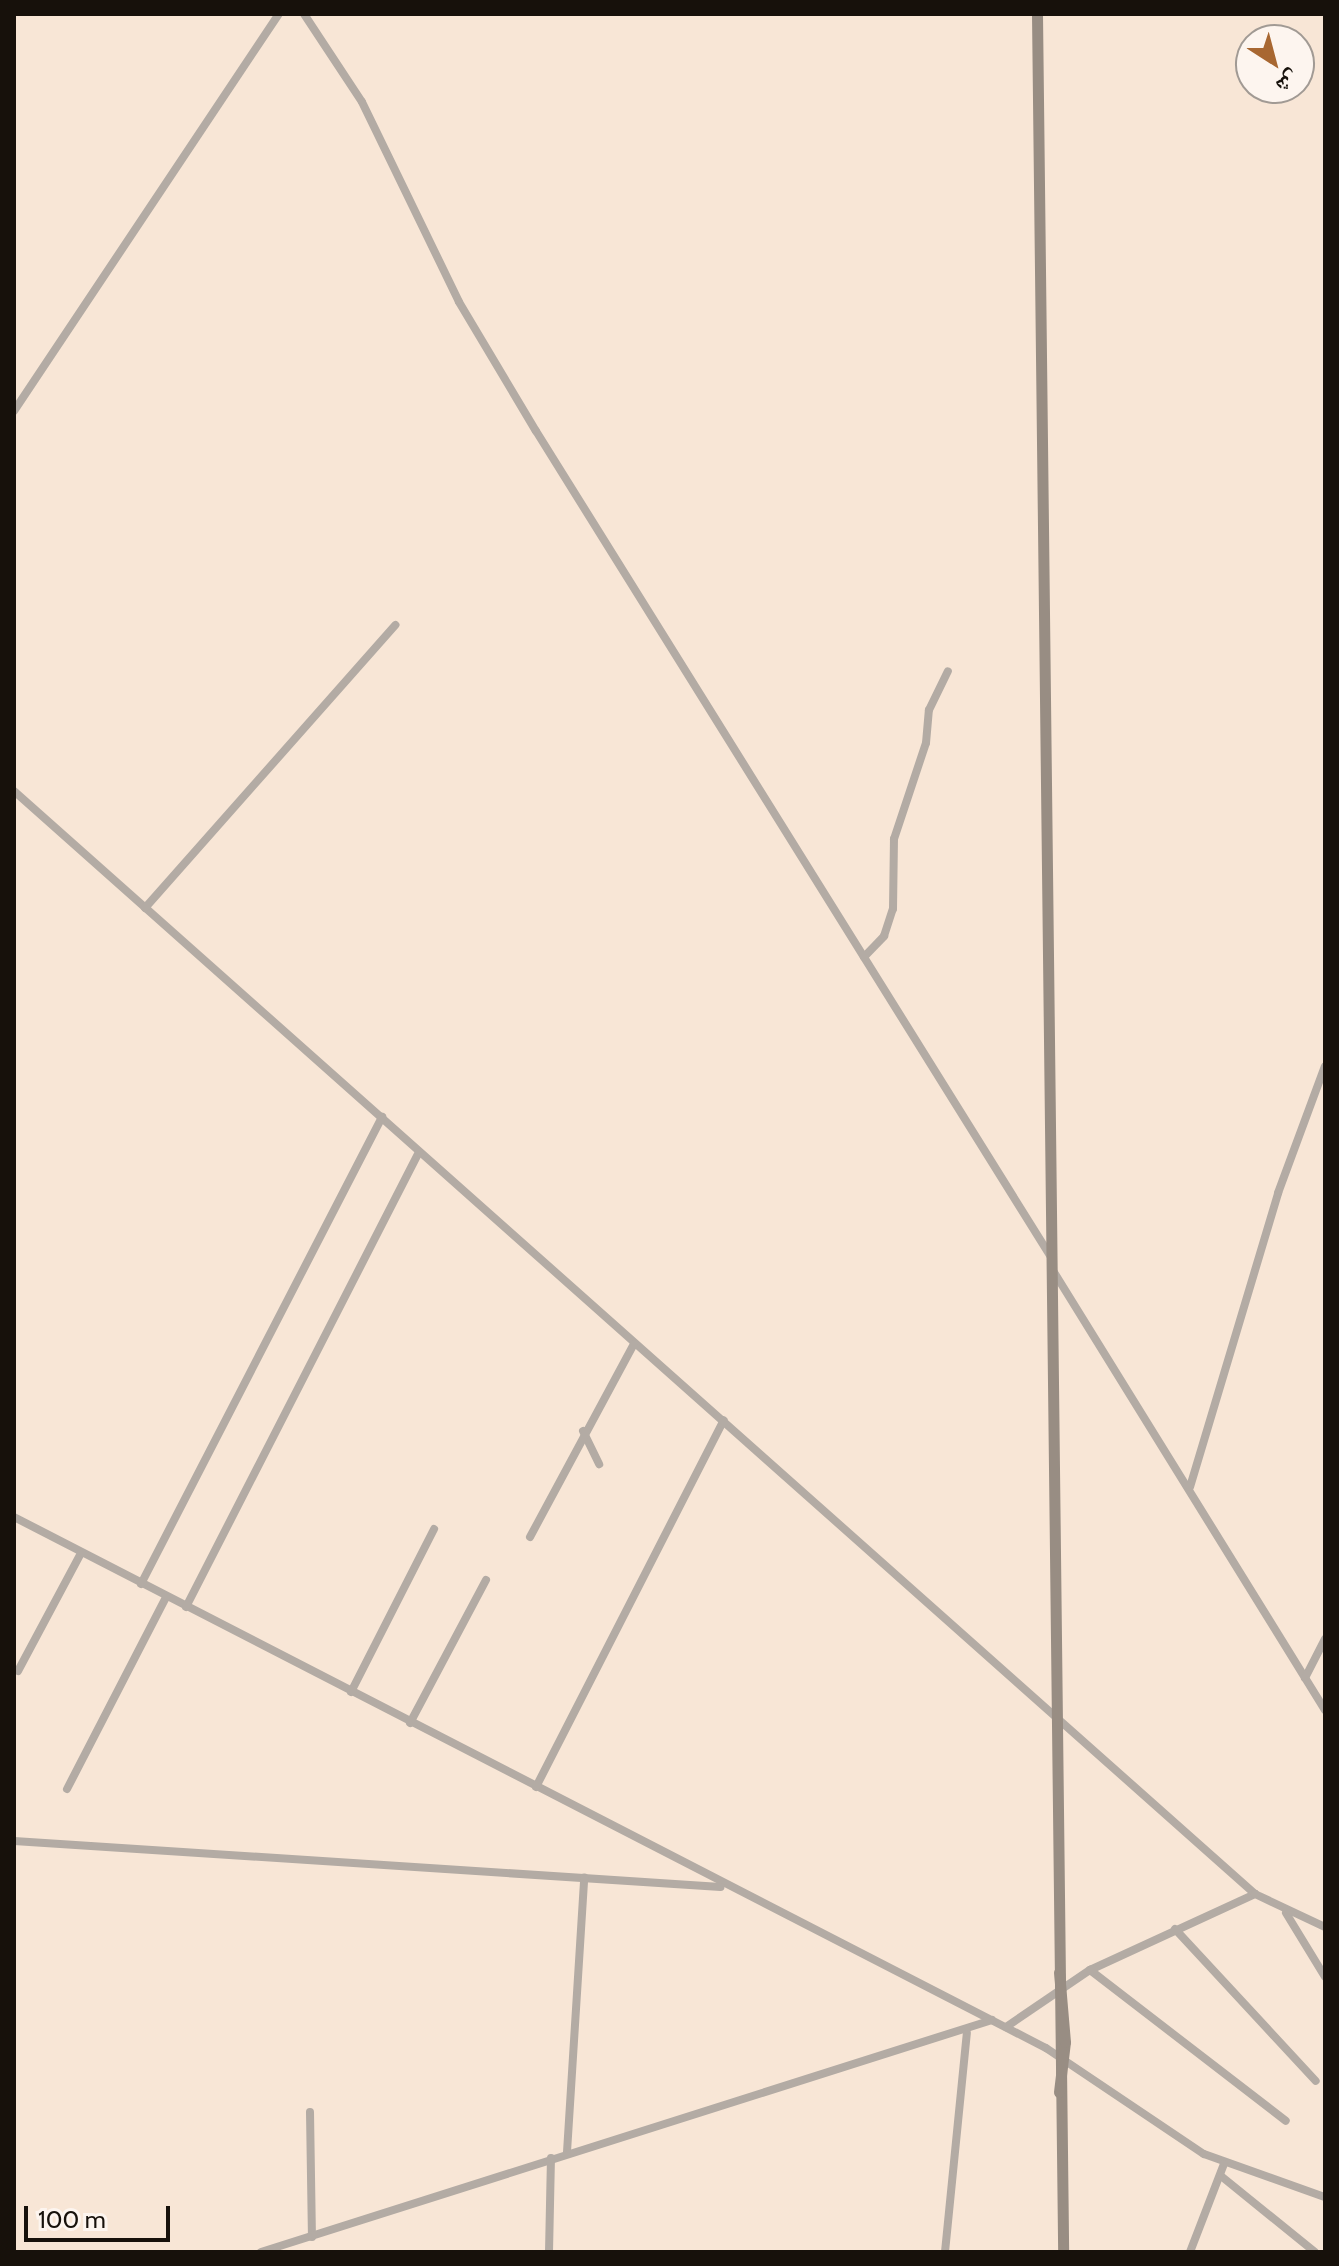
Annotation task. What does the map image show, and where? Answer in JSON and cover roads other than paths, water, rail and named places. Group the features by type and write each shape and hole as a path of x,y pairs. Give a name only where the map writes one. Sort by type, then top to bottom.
{"main road":[{"path":"1037,14 1060,1981 1056,2044 1060,2061 1063,2252"}],"street":[{"path":"14,411 279,14"},
{"path":"304,14 377,130 459,302 1325,1710"},
{"path":"145,908 395,625"},
{"path":"864,957 884,936 893,909 894,839 931,702 948,671"},
{"path":"14,791 634,1344 1056,1713 1255,1894 1285,1911 1325,1927"},
{"path":"1190,1487 1278,1193 1325,1066"},
{"path":"141,1584 382,1117"},
{"path":"186,1607 419,1152"},
{"path":"530,1537 583,1431 634,1344"},
{"path":"536,1787 724,1420"},
{"path":"583,1431 599,1464"},
{"path":"14,1517 730,1888 1006,2027 1056,2044 1060,2061 1224,2164 1325,2197"},
{"path":"351,1692 434,1529"},
{"path":"18,1671 81,1553"},
{"path":"410,1723 486,1580"},
{"path":"67,1789 166,1597"},
{"path":"1305,1679 1325,1639"},
{"path":"14,1841 730,1888"},
{"path":"567,2152 584,1878"},
{"path":"1006,2027 1060,1981 1255,1894"},
{"path":"1285,1911 1325,1977"},
{"path":"1175,1929 1316,2081"},
{"path":"1090,1970 1286,2121"},
{"path":"261,2252 567,2152 967,2033 992,2020"},
{"path":"945,2252 967,2033"},
{"path":"310,2112 312,2237"},
{"path":"549,2252 551,2158"},
{"path":"1190,2252 1224,2164"},
{"path":"1221,2176 1315,2252"}]}
